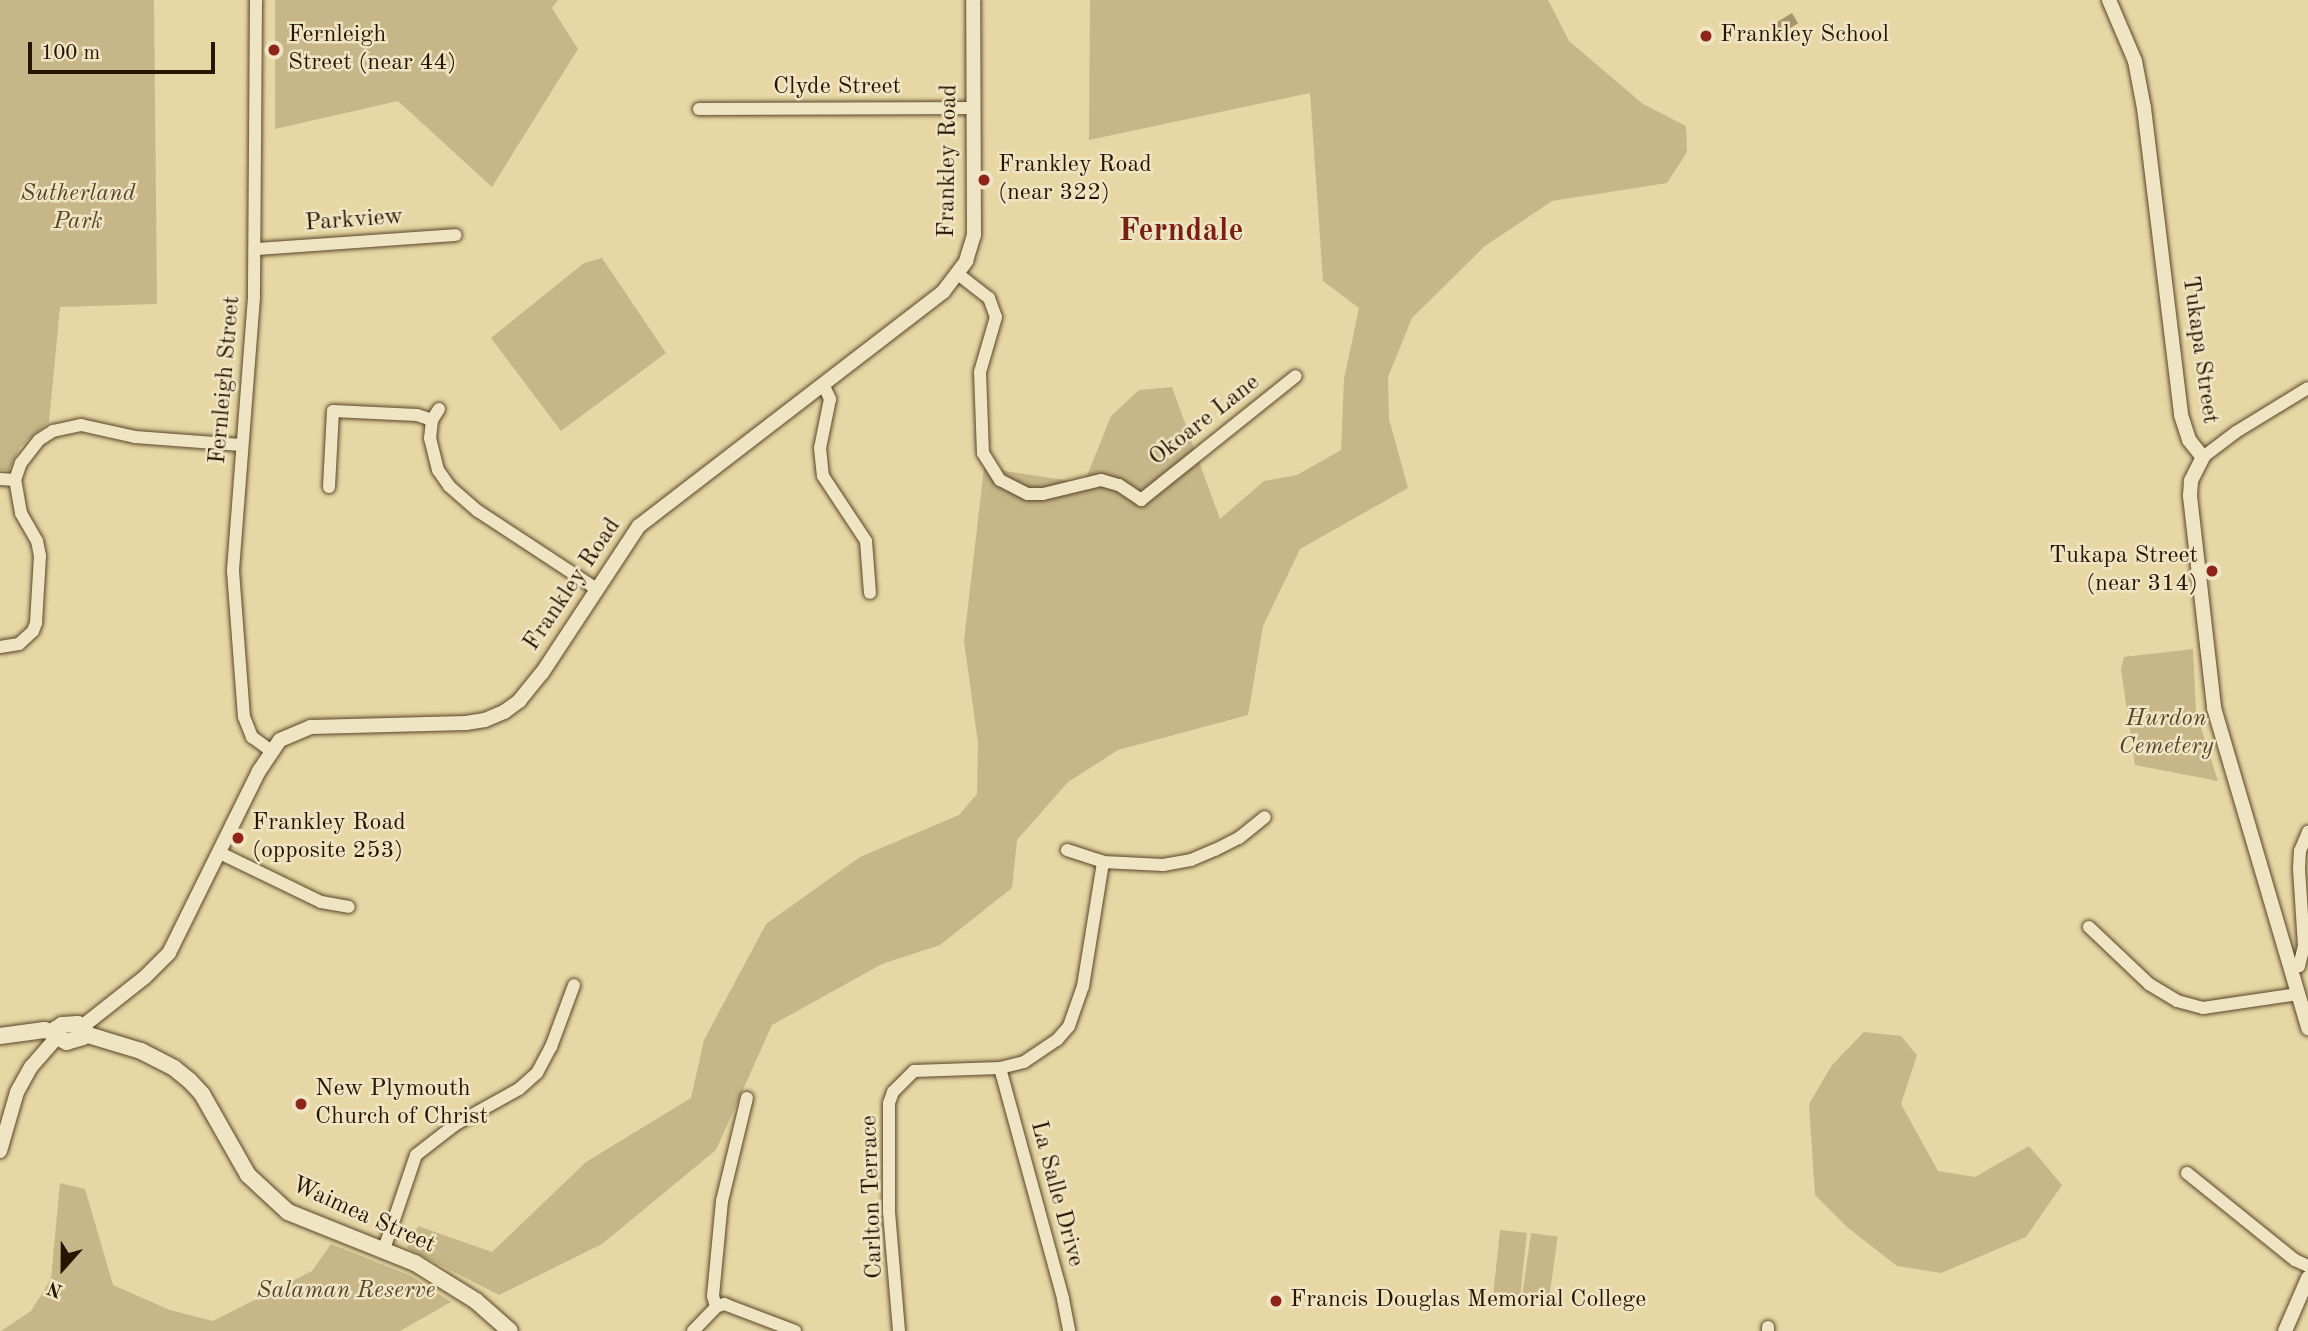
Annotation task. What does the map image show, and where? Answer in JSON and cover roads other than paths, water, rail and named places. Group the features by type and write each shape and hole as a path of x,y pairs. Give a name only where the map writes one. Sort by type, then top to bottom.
{"main road":[{"path":"0,1036 46,1030 72,1041 84,1030"},
{"name":"Waimea Street","path":"84,1030 141,1051 174,1068 189,1080 212,1110 248,1175 288,1212 384,1249 443,1279 475,1301 510,1331"}],"street":[{"name":"Fernleigh Street","path":"256,0 256,249 233,571 242,703 247,727 252,737 271,751"},
{"name":"Frankley Road","path":"84,1030 145,978 169,953 271,751 290,733 311,727 466,723 485,720 504,712 519,701 542,673 595,588 639,526 943,292 958,274 971,248 974,234 973,0"},
{"name":"Tukapa Street","path":"2109,0 2137,73 2182,415 2189,440 2203,457 2191,481 2190,496 2214,708 2308,1028"},
{"name":"Clyde Street","path":"699,109 974,108"},
{"name":"Parkview","path":"256,249 456,235"},
{"name":"Okoare Lane","path":"958,274 989,298 996,317 980,372 980,440 989,467 1000,480 1028,494 1043,494 1101,480 1119,485 1141,500 1296,376"},
{"path":"823,384 830,399 820,448 823,477 866,541 870,593"},
{"path":"2203,457 2236,432 2308,388"},
{"path":"329,487 333,411 436,415 432,455 449,486 478,510 595,588"},
{"path":"0,647 19,644 33,631 37,622 40,556 37,541 21,513 15,480 21,463 39,440 52,430 81,425 135,437 241,445"},
{"path":"0,479 15,480"},
{"path":"1067,850 1102,862 1130,866 1191,860 1239,838 1265,817"},
{"path":"2291,968 2299,966 2304,946 2299,869 2301,851 2308,832"},
{"path":"220,853 321,902 349,907"},
{"name":"Carlton Terrace","path":"899,1331 890,1211 890,1103 893,1093 914,1071 1000,1068 1024,1062 1043,1051 1069,1026 1083,986 1102,862"},
{"path":"2090,927 2149,984 2176,1001 2203,1008 2298,994"},
{"path":"384,1249 416,1155 456,1124 519,1089 537,1073 551,1047 574,985"},
{"path":"0,1152 17,1092 55,1035"},
{"name":"La Salle Drive","path":"1000,1068 1063,1299 1069,1331"},
{"path":"716,1307 713,1296 722,1201 747,1098"},
{"path":"2187,1173 2295,1261 2308,1266"},
{"path":"2285,1331 2308,1278"},
{"path":"693,1331 716,1307 733,1306 795,1331"}],"place":[{"name":"Frankley School","path":"1706,36"},
{"name":"Fernleigh Street (near 44)","path":"274,50"},
{"name":"Frankley Road (near 322)","path":"984,180"},
{"name":"Tukapa Street (near 314)","path":"2212,571"},
{"name":"Frankley Road (opposite 253)","path":"238,838"},
{"name":"New Plymouth Church of Christ","path":"301,1104"},
{"name":"Francis Douglas Memorial College","path":"1276,1301"}],"district":[{"name":"Ferndale","path":"1181,232"}],"park label":[{"name":"Sutherland Park","path":"78,209"},
{"name":"Hurdon Cemetery","path":"2166,734"},
{"name":"Salaman Reserve","path":"346,1292"}]}
